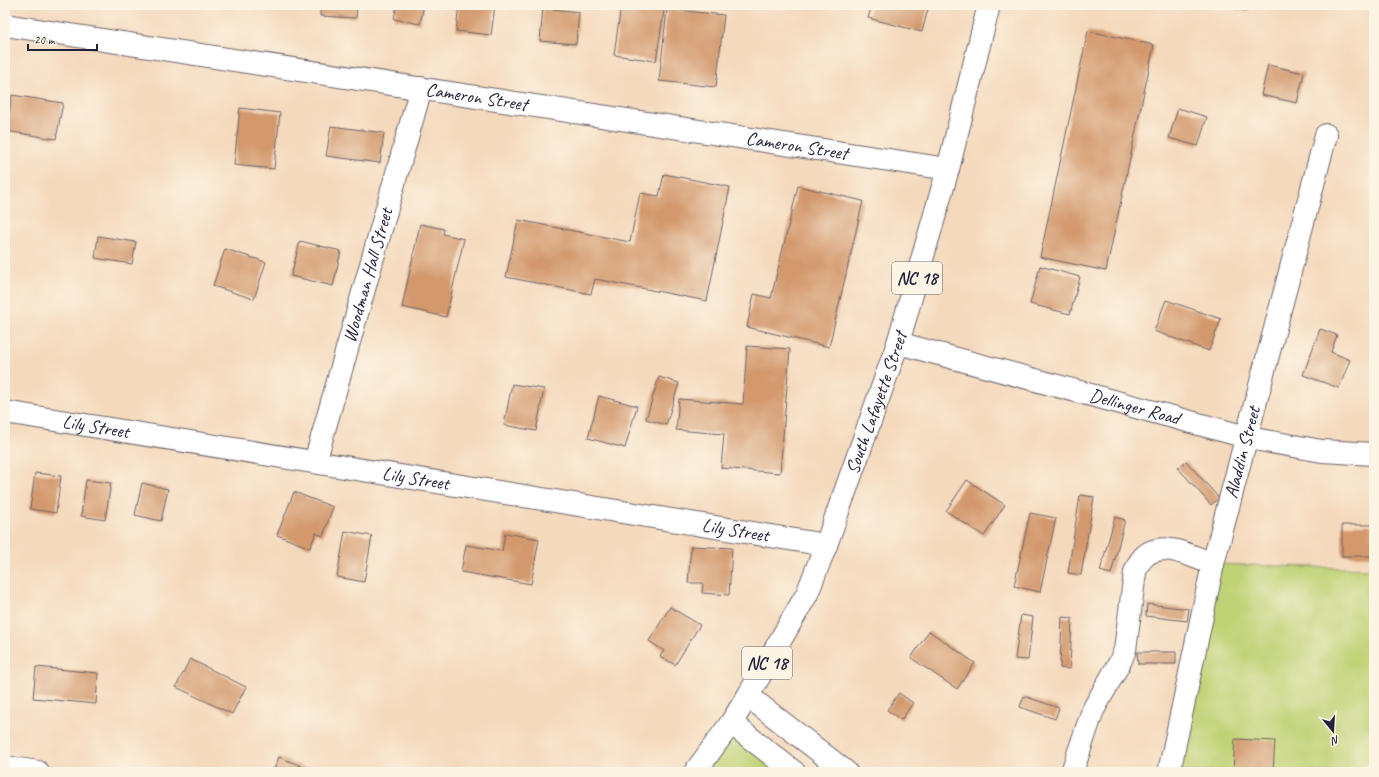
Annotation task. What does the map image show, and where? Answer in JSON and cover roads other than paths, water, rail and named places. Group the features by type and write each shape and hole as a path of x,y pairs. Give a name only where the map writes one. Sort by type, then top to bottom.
{"street":[{"name":"South Lafayette Street","path":"694,772 731,723 748,696 806,594 826,545 898,343 948,169 989,5"},
{"name":"Cameron Street","path":"5,25 948,169"},
{"name":"Woodman Hall Street","path":"315,462 420,88"},
{"name":"Aladdin Street","path":"1169,772 1213,564 1326,135"},
{"name":"Dellinger Road","path":"898,343 1247,437 1322,451 1374,454"},
{"name":"Lily Street","path":"5,412 826,545"},
{"path":"1072,772 1093,710 1120,662 1125,650 1134,572 1138,561 1148,552 1164,549 1213,564"},
{"path":"748,696 846,772"},
{"path":"731,723 794,772"},
{"path":"5,767 38,772"}]}
